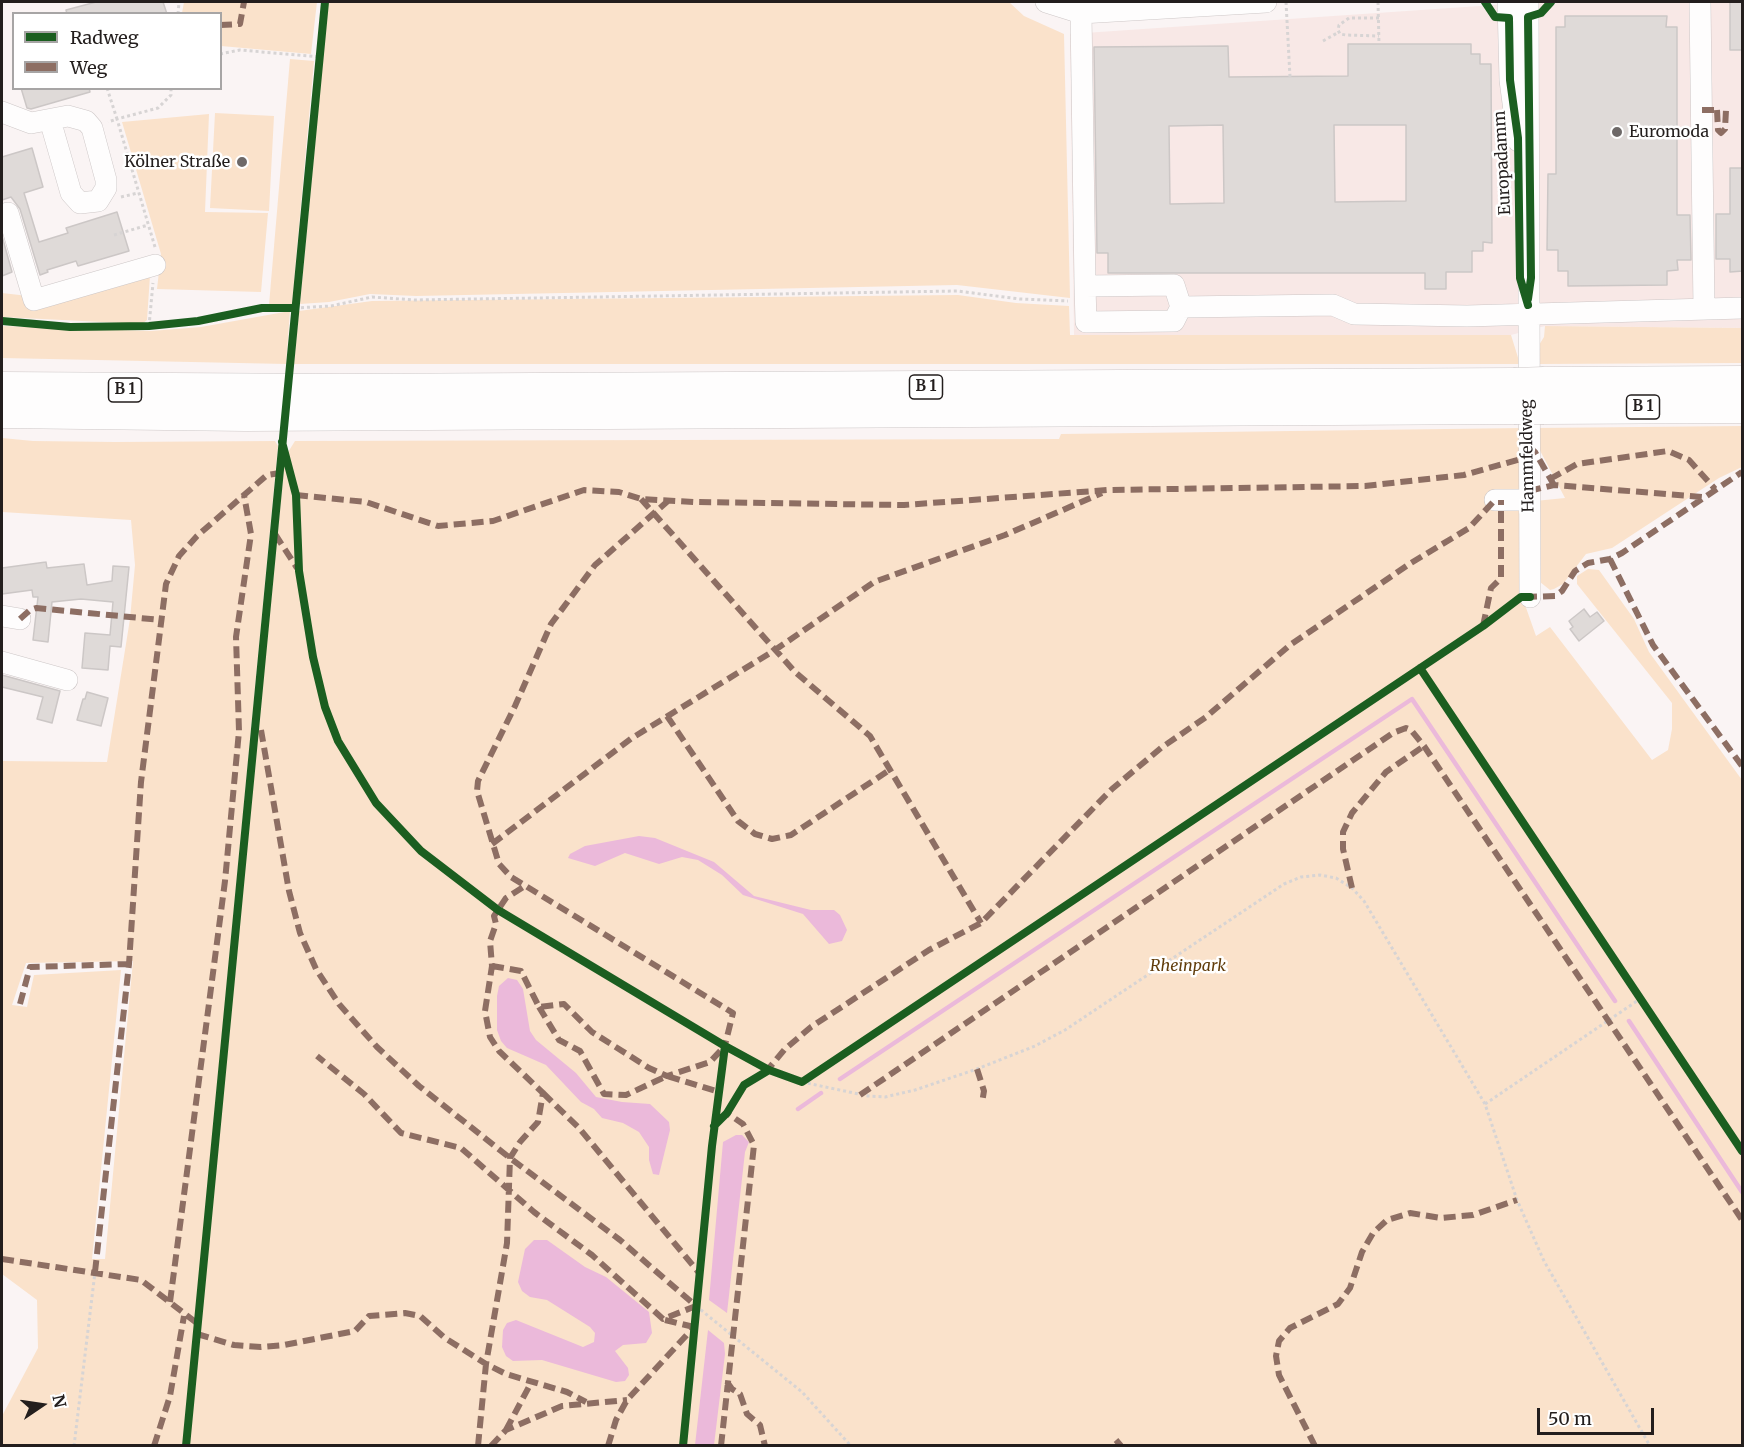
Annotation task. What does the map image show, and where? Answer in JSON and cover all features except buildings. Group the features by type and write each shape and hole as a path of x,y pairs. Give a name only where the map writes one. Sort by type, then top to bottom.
{"highway":[{"name":"B 1","path":"1529,396 1743,382"},
{"name":"B 1","path":"2,388 247,403"},
{"name":"B 1","path":"2,412 247,403 1529,396 1743,407"}],"street":[{"path":"1046,2 1081,13 1256,2"},
{"name":"Europadamm","path":"1508,2 1510,80 1518,138 1532,183"},
{"name":"Europadamm","path":"1528,2 1532,183 1531,278 1528,310"},
{"path":"1700,2 1704,309"},
{"path":"1081,13 1085,294 1086,322 1174,321 1181,308 1174,285 1085,294"},
{"path":"2,112 31,123 50,120 76,116 92,128 106,188 101,198 89,204 80,203 71,193 50,120"},
{"path":"2,215 8,213 34,300 155,265"},
{"path":"1181,308 1333,305 1354,314 1743,308"},
{"name":"Hammfeldweg","path":"1528,310 1530,597"},
{"path":"1495,500 1529,500"},
{"path":"2,662 67,680"}],"path":[{"path":"1286,2 1290,76"},
{"path":"1378,2 1379,44"},
{"path":"1340,32 1339,25 1349,18 1379,18"},
{"path":"1340,32 1346,35 1379,36"},
{"path":"1323,41 1340,32"},
{"path":"222,54 240,50 320,57"},
{"path":"109,90 156,251 149,326"},
{"path":"92,128 159,108 171,95 171,90"},
{"path":"114,235 148,225"},
{"path":"294,308 331,306 372,297 415,300 957,291 1020,299 1085,294"},
{"path":"802,1082 868,1096 885,1097 915,1090 1007,1058 1065,1030 1284,884 1301,877 1320,875 1336,878 1352,888 1364,901 1485,1104 1517,1200 1544,1261 1650,1446"},
{"path":"1485,1104 1640,999"},
{"path":"74,1446 95,1272"},
{"path":"696,1306 802,1392 851,1446"}],"shaded area":[{"path":"1538,2 1742,2 1742,328 1545,326 1511,335 1074,335 1070,34"},
{"path":"639,836 655,838 714,862 754,896 811,910 834,910 840,915 847,930 842,941 829,944 803,914 743,895 722,875 698,860 682,857 659,864 625,853 595,866 568,858 570,854 585,846"},
{"path":"508,978 517,980 523,989 530,1031 536,1040 576,1073 596,1097 650,1104 669,1122 670,1130 659,1175 653,1174 649,1160 649,1147 639,1132 623,1123 602,1118 594,1109 581,1102 546,1065 507,1048 501,1041 497,1030 497,996 499,986"},
{"path":"736,1135 742,1135 749,1142 745,1152 727,1313 709,1300 723,1142"},
{"path":"534,1240 547,1240 585,1267 606,1277 649,1312 652,1333 646,1343 623,1345 615,1351 628,1368 629,1375 625,1381 616,1382 542,1360 513,1361 506,1356 502,1347 503,1330 507,1323 516,1320 583,1347 594,1342 595,1333 590,1327 547,1300 530,1297 522,1291 518,1282 525,1249"},
{"path":"708,1330 724,1343 725,1354 714,1445 695,1445"}],"green space":[{"path":"184,2 317,2 311,54 222,46 222,12 182,12"},
{"path":"328,2 1009,2 1024,16 1064,34 1070,298 957,285 416,296 370,294 329,302 300,304"},
{"path":"290,59 314,61 292,304 269,305"},
{"name":"Kölner Straße","path":"215,113 274,116 269,211 210,208"},
{"name":"Kölner Straße","path":"209,114 205,212 268,213 261,292 157,289 161,254 122,122"},
{"path":"151,261 147,320 142,324 2,317 2,293 37,297"},
{"path":"958,295 1016,303 1069,306 1070,335 1511,335 1520,364 294,364 299,311 372,301"},
{"path":"290,311 286,364 2,358 2,326 151,331 201,327"},
{"path":"1545,326 1742,328 1742,363 1540,364 1539,345 1544,337"},
{"path":"1742,426 1742,467 1719,478 1612,548 1586,554 1563,584 1550,590 1540,582 1535,501 1565,498 1536,443 1536,428"},
{"name":"Rheinpark","path":"1523,428 1524,602 1536,636 1550,627 1652,760 1668,750 1672,729 1672,703 1577,584 1577,576 1588,569 1599,570 1634,619 1649,652 1742,780 1742,1445 188,1446 285,457 295,441 1059,439 1061,434"},
{"path":"2,438 33,441 115,442 275,441 278,446 183,1445 2,1445 2,1416 38,1348 37,1300 2,1274 2,761 107,762 130,619 135,565 131,520 2,512","holes":["133,961 105,1259 92,1259 121,970 34,975 27,1007 12,1005 26,963"]}],"waterway":[{"path":"840,1079 1412,699 1615,1001"},
{"path":"1629,1021 1742,1192"},
{"path":"798,1109 821,1093"}],"marked path":[{"path":"222,25 240,24 244,2"},
{"path":"1702,110 1720,110"},
{"path":"1717,110 1718,130 1721,133 1725,129 1726,110"},
{"path":"1528,446 1535,452 1554,485"},
{"path":"1550,479 1577,464 1668,451 1689,460 1715,489"},
{"path":"296,495 366,502 438,526 493,521 584,490 619,492 641,499 695,502 904,505 1108,490 1365,486 1464,475 1528,457"},
{"path":"1525,597 1555,596 1562,591 1575,571 1588,563 1610,559 1622,553 1742,472"},
{"path":"95,1272 129,964 141,782 166,584 179,556 197,536 267,475 280,473"},
{"path":"1529,491 1554,485 1703,497"},
{"path":"492,844 632,738 775,650 874,582 1005,535 1102,493"},
{"path":"170,1302 225,881 239,731 236,637 251,534 244,495"},
{"path":"641,499 795,672 870,736 981,923"},
{"path":"669,500 595,565 551,624 515,706 478,781 477,791 499,864 511,877 733,1013 724,1049"},
{"path":"765,1073 785,1049 811,1027 929,950 981,923 1112,789 1161,748 1206,717 1290,645 1411,563 1469,528 1495,500"},
{"path":"1483,626 1491,588 1501,578 1501,500"},
{"path":"275,534 297,568"},
{"path":"1610,559 1653,645 1742,766"},
{"path":"20,619 36,608 161,620"},
{"path":"667,716 738,821 755,834 772,839 791,835 891,769"},
{"path":"860,1095 1393,733 1406,728 1411,730 1424,746 1742,1220"},
{"path":"261,730 289,891 300,933 316,969 339,1004 377,1047 419,1086 510,1158 620,1240 696,1306 663,1319 592,1255 534,1212 461,1148 401,1133 364,1094 317,1056"},
{"path":"1352,888 1343,849 1343,832 1352,813 1386,772 1424,746"},
{"path":"197,1334 234,1345 261,1347 284,1345 355,1331 369,1316 405,1313 420,1316 445,1338 486,1364 507,1243 510,1158 520,1142 538,1122 543,1093 499,1051 490,1037 485,1011 492,966 490,941 496,924 494,916 506,898 525,886"},
{"path":"20,1004 30,967 129,964"},
{"path":"492,966 521,971 539,1007 564,1004 592,1032 649,1068 667,1076 710,1062 723,1048"},
{"path":"539,1007 559,1040 580,1051 604,1094 626,1095 667,1076 719,1092"},
{"path":"977,1069 984,1091 982,1103"},
{"path":"543,1093 579,1128 700,1274"},
{"path":"721,1446 754,1145 743,1124 727,1113"},
{"path":"1315,1446 1279,1375 1276,1356 1279,1341 1290,1328 1338,1304 1350,1288 1362,1252 1373,1233 1387,1220 1410,1213 1441,1218 1473,1215 1517,1200"},
{"path":"2,1259 141,1280 198,1324"},
{"path":"154,1446 170,1396 184,1316"},
{"path":"665,1320 694,1327"},
{"path":"608,1446 616,1420 627,1400 694,1327"},
{"path":"478,1446 486,1364 506,1374 567,1392 586,1402"},
{"path":"506,1430 532,1381"},
{"path":"727,1382 740,1394 747,1414 760,1425 765,1446"},
{"path":"491,1446 506,1430 562,1406 627,1400"},
{"path":"1116,1440 1121,1446"}],"cycle path":[{"path":"186,1446 325,2"},
{"path":"1485,2 1495,17 1509,18 1510,80 1518,138 1520,278 1528,305"},
{"path":"1528,299 1531,278 1528,17 1541,13 1551,2"},
{"path":"2,321 70,327 149,326 198,321 262,308 295,308"},
{"path":"282,442 296,495 299,571 313,657 325,707 338,741 376,803 421,851 498,910 725,1046 769,1070 802,1082 1483,626 1521,597 1530,597"},
{"path":"1420,668 1742,1151"},
{"path":"683,1446 712,1146 725,1046"},
{"path":"714,1126 727,1113 744,1085 769,1070"}],"place":[{"name":"Euromoda","path":"1617,132"},
{"name":"Kölner Straße","path":"242,162"}]}
